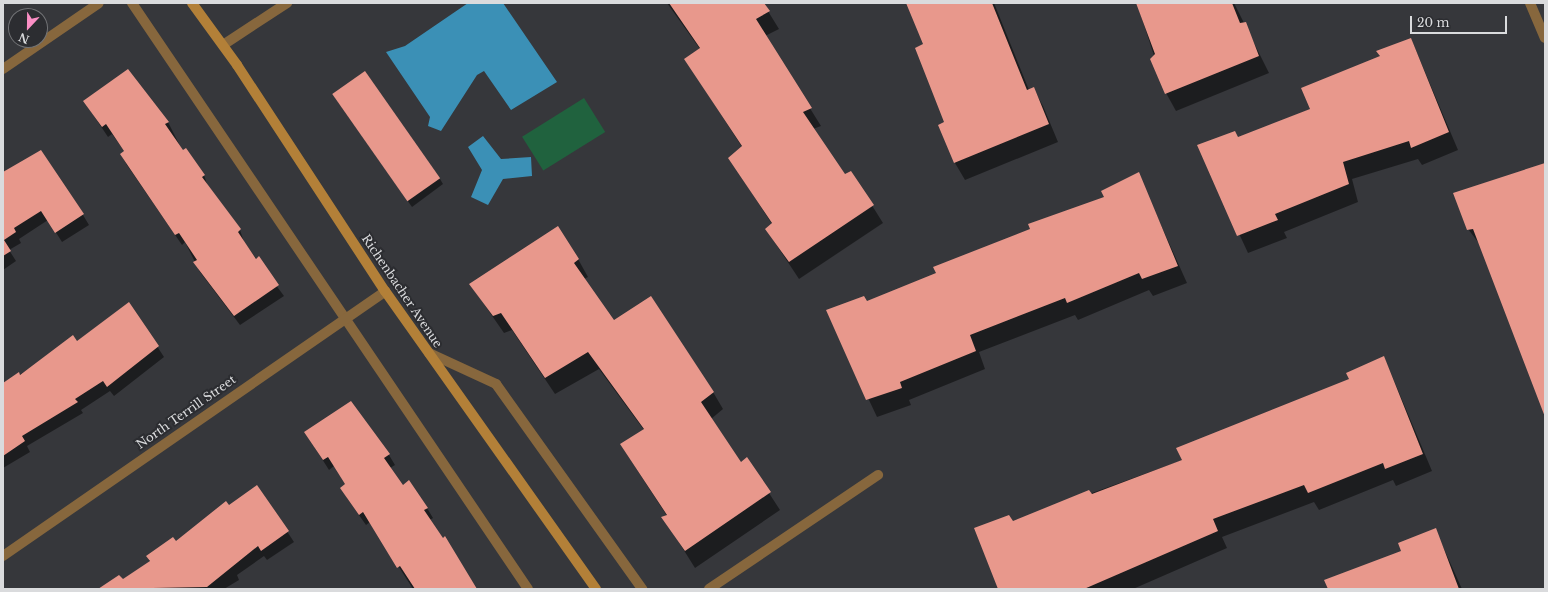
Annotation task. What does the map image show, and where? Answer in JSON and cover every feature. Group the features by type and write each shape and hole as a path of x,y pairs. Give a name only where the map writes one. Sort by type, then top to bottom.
{"street":[{"path":"3,69 99,3"},
{"path":"132,3 528,589"},
{"name":"Richenbacher Avenue","path":"192,3 223,45 385,291 596,589"},
{"path":"223,45 287,3"},
{"path":"1530,3 1545,38"},
{"name":"North Terrill Street","path":"3,556 385,291"},
{"path":"429,353 496,384 642,589"},
{"path":"709,589 878,475"}],"green space":[{"path":"584,98 605,132 543,171 522,137"}],"water":[{"path":"468,3 503,3 557,82 511,110 484,71 477,75 441,131 428,126 430,117 386,52 405,46"},
{"path":"483,136 501,159 531,157 532,176 503,179 488,205 471,197 482,170 468,147"}],"building":[{"path":"669,3 764,3 770,11 756,19 812,108 803,112 845,174 851,171 874,205 789,262 765,229 772,223 728,158 742,146 684,59 700,48"},
{"path":"906,3 992,3 1027,90 1034,87 1049,124 954,163 938,125 944,122 915,48 923,44"},
{"path":"1136,3 1232,3 1240,23 1246,22 1259,56 1165,94 1150,59 1155,54"},
{"path":"1411,38 1449,132 1411,148 1409,141 1343,162 1349,184 1275,214 1278,220 1237,236 1197,145 1235,131 1238,137 1310,109 1301,88 1380,56 1376,51"},
{"path":"128,69 169,122 165,124 183,150 186,148 205,175 202,177 241,229 238,232 256,259 259,256 279,285 234,316 193,262 197,260 179,233 175,235 120,154 124,151 106,124 102,127 83,101"},
{"path":"365,71 440,178 407,201 332,94"},
{"path":"41,150 84,214 55,233 41,211 14,228 16,232 4,240 11,251 3,256 3,172"},
{"path":"1545,163 1545,417 1473,229 1467,230 1453,193"},
{"path":"1139,172 1178,266 1142,279 1139,273 1067,303 1065,298 970,335 976,351 900,382 902,388 866,400 826,310 864,296 867,301 936,273 933,267 1030,229 1028,224 1104,197 1101,191"},
{"path":"558,226 579,259 574,263 614,320 651,296 714,392 701,402 741,462 747,457 771,492 685,551 661,517 667,515 620,444 644,429 588,352 545,378 501,313 493,316 469,284"},
{"path":"129,302 159,346 107,387 103,381 75,399 78,402 22,436 25,441 3,456 3,383 19,372 20,375 73,335 77,341"},
{"path":"1384,356 1423,454 1385,469 1383,463 1308,493 1304,485 1213,519 1218,531 1084,589 998,589 974,528 1009,515 1013,521 1089,490 1092,494 1182,460 1176,448 1349,379 1346,373"},
{"path":"351,401 390,454 384,458 403,485 409,480 428,508 424,510 443,538 445,536 477,589 415,589 400,566 397,568 363,512 359,515 340,488 345,484 328,457 323,460 304,432"},
{"path":"257,485 289,531 261,551 258,546 207,587 98,589 119,575 123,579 150,561 146,556 173,537 176,541 226,501 229,505"},
{"path":"1436,528 1459,589 1328,589 1324,580 1401,551 1398,543"}]}
